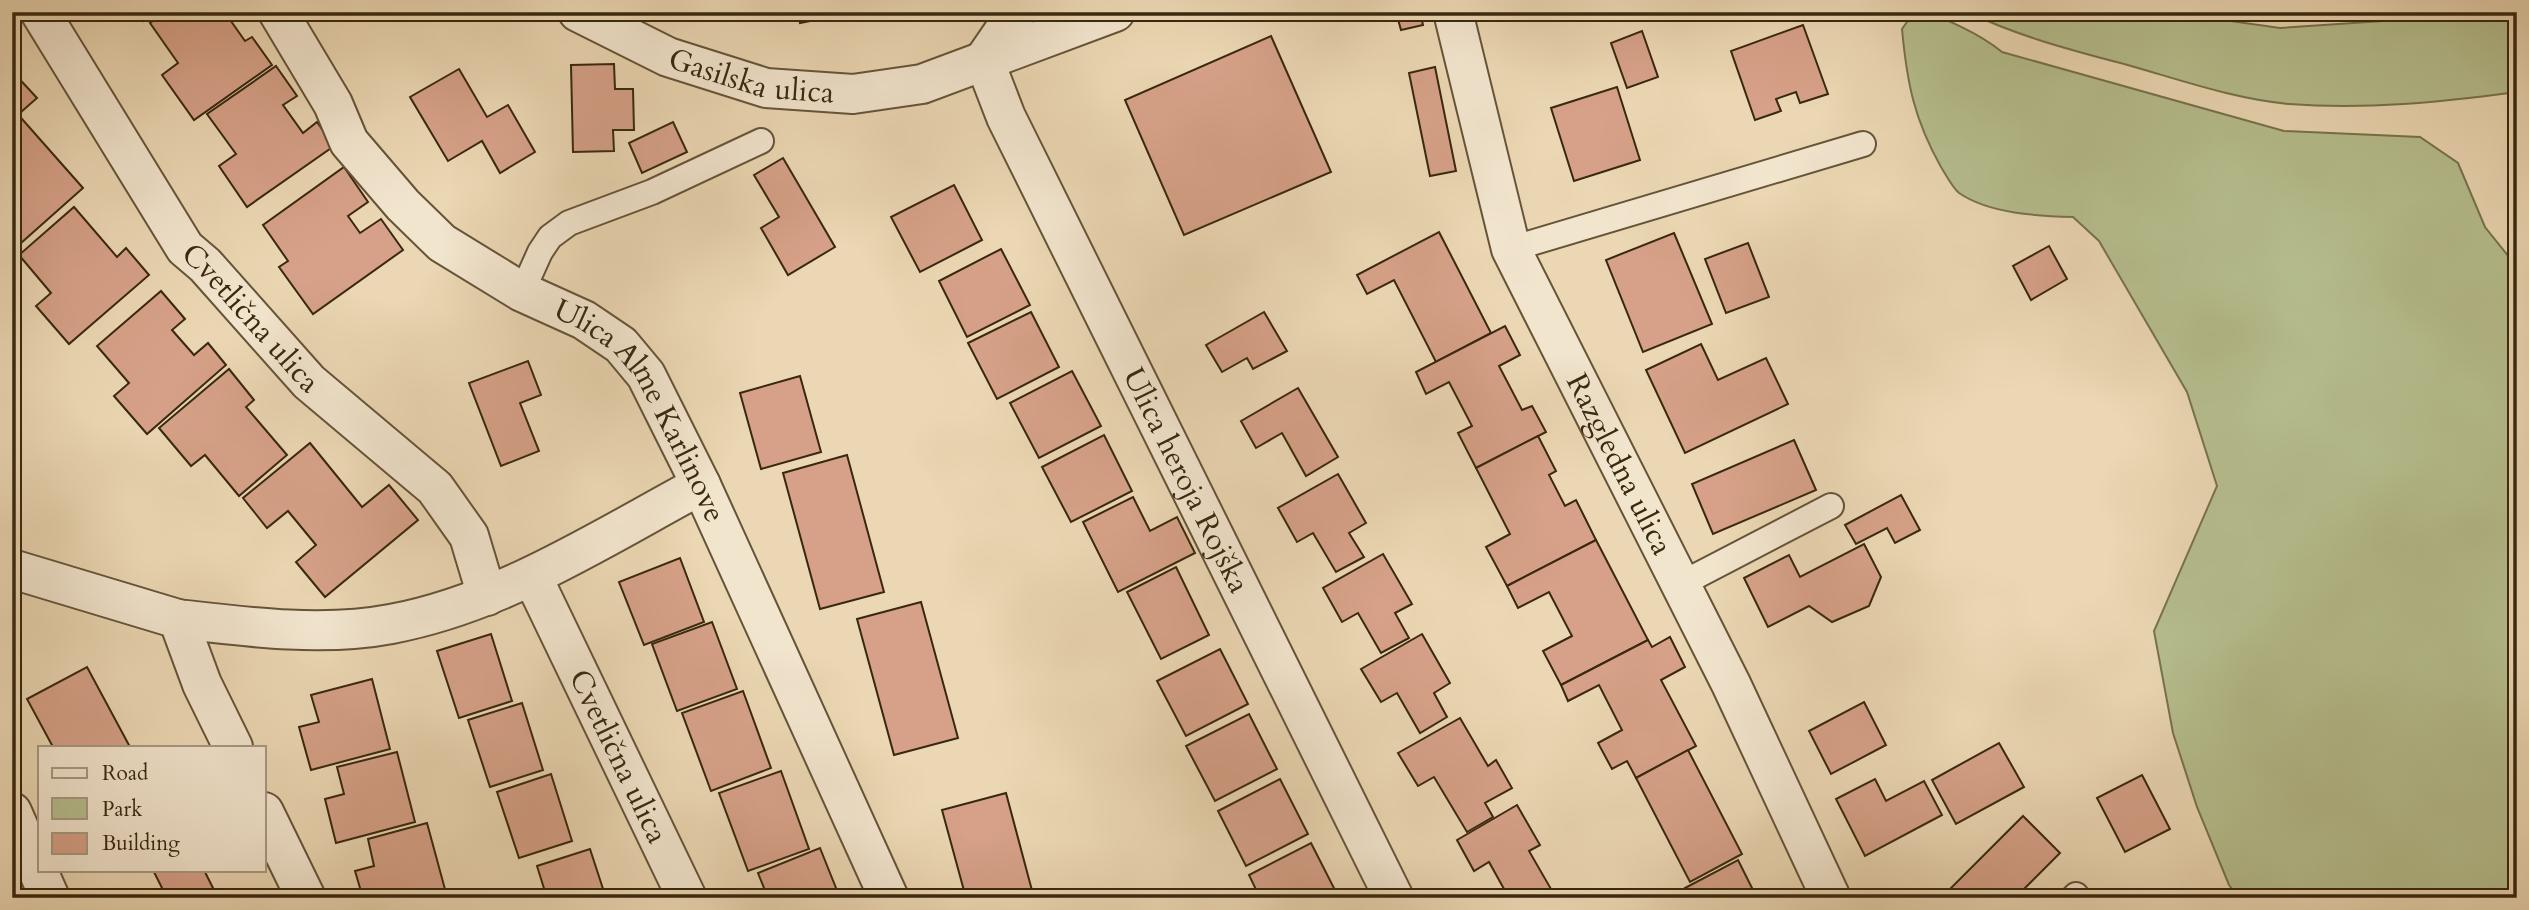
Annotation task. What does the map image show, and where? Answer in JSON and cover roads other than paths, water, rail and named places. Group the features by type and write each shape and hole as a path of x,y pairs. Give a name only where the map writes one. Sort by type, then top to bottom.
{"street":[{"name":"Cvetlična ulica","path":"40,12 185,248 205,265 309,382 435,488 469,536 487,596"},
{"name":"Ulica Alme Karlinove","path":"278,12 332,104 349,142 403,205 442,243 522,292 584,320 621,345 646,375 701,485 889,898"},
{"name":"Gasilska ulica","path":"578,12 668,57 765,88 853,94 922,84 1115,12"},
{"path":"984,60 1017,12"},
{"name":"Razgledna ulica","path":"1453,12 1511,249 1681,584 1831,898"},
{"name":"Ulica heroja Rojška","path":"984,60 1006,117 1394,898"},
{"path":"12,569 178,620 284,631 390,624 487,596 532,576 701,485"},
{"name":"Cvetlična ulica","path":"532,576 687,898"},
{"path":"178,620 202,684 233,746"},
{"path":"12,812 38,871"},
{"path":"266,816 306,898"},
{"path":"39,872 50,898"}],"lane":[{"path":"522,292 540,252 550,237 569,223 652,192 761,141"},
{"path":"1511,249 1863,144"},
{"path":"1681,584 1831,506"}]}
